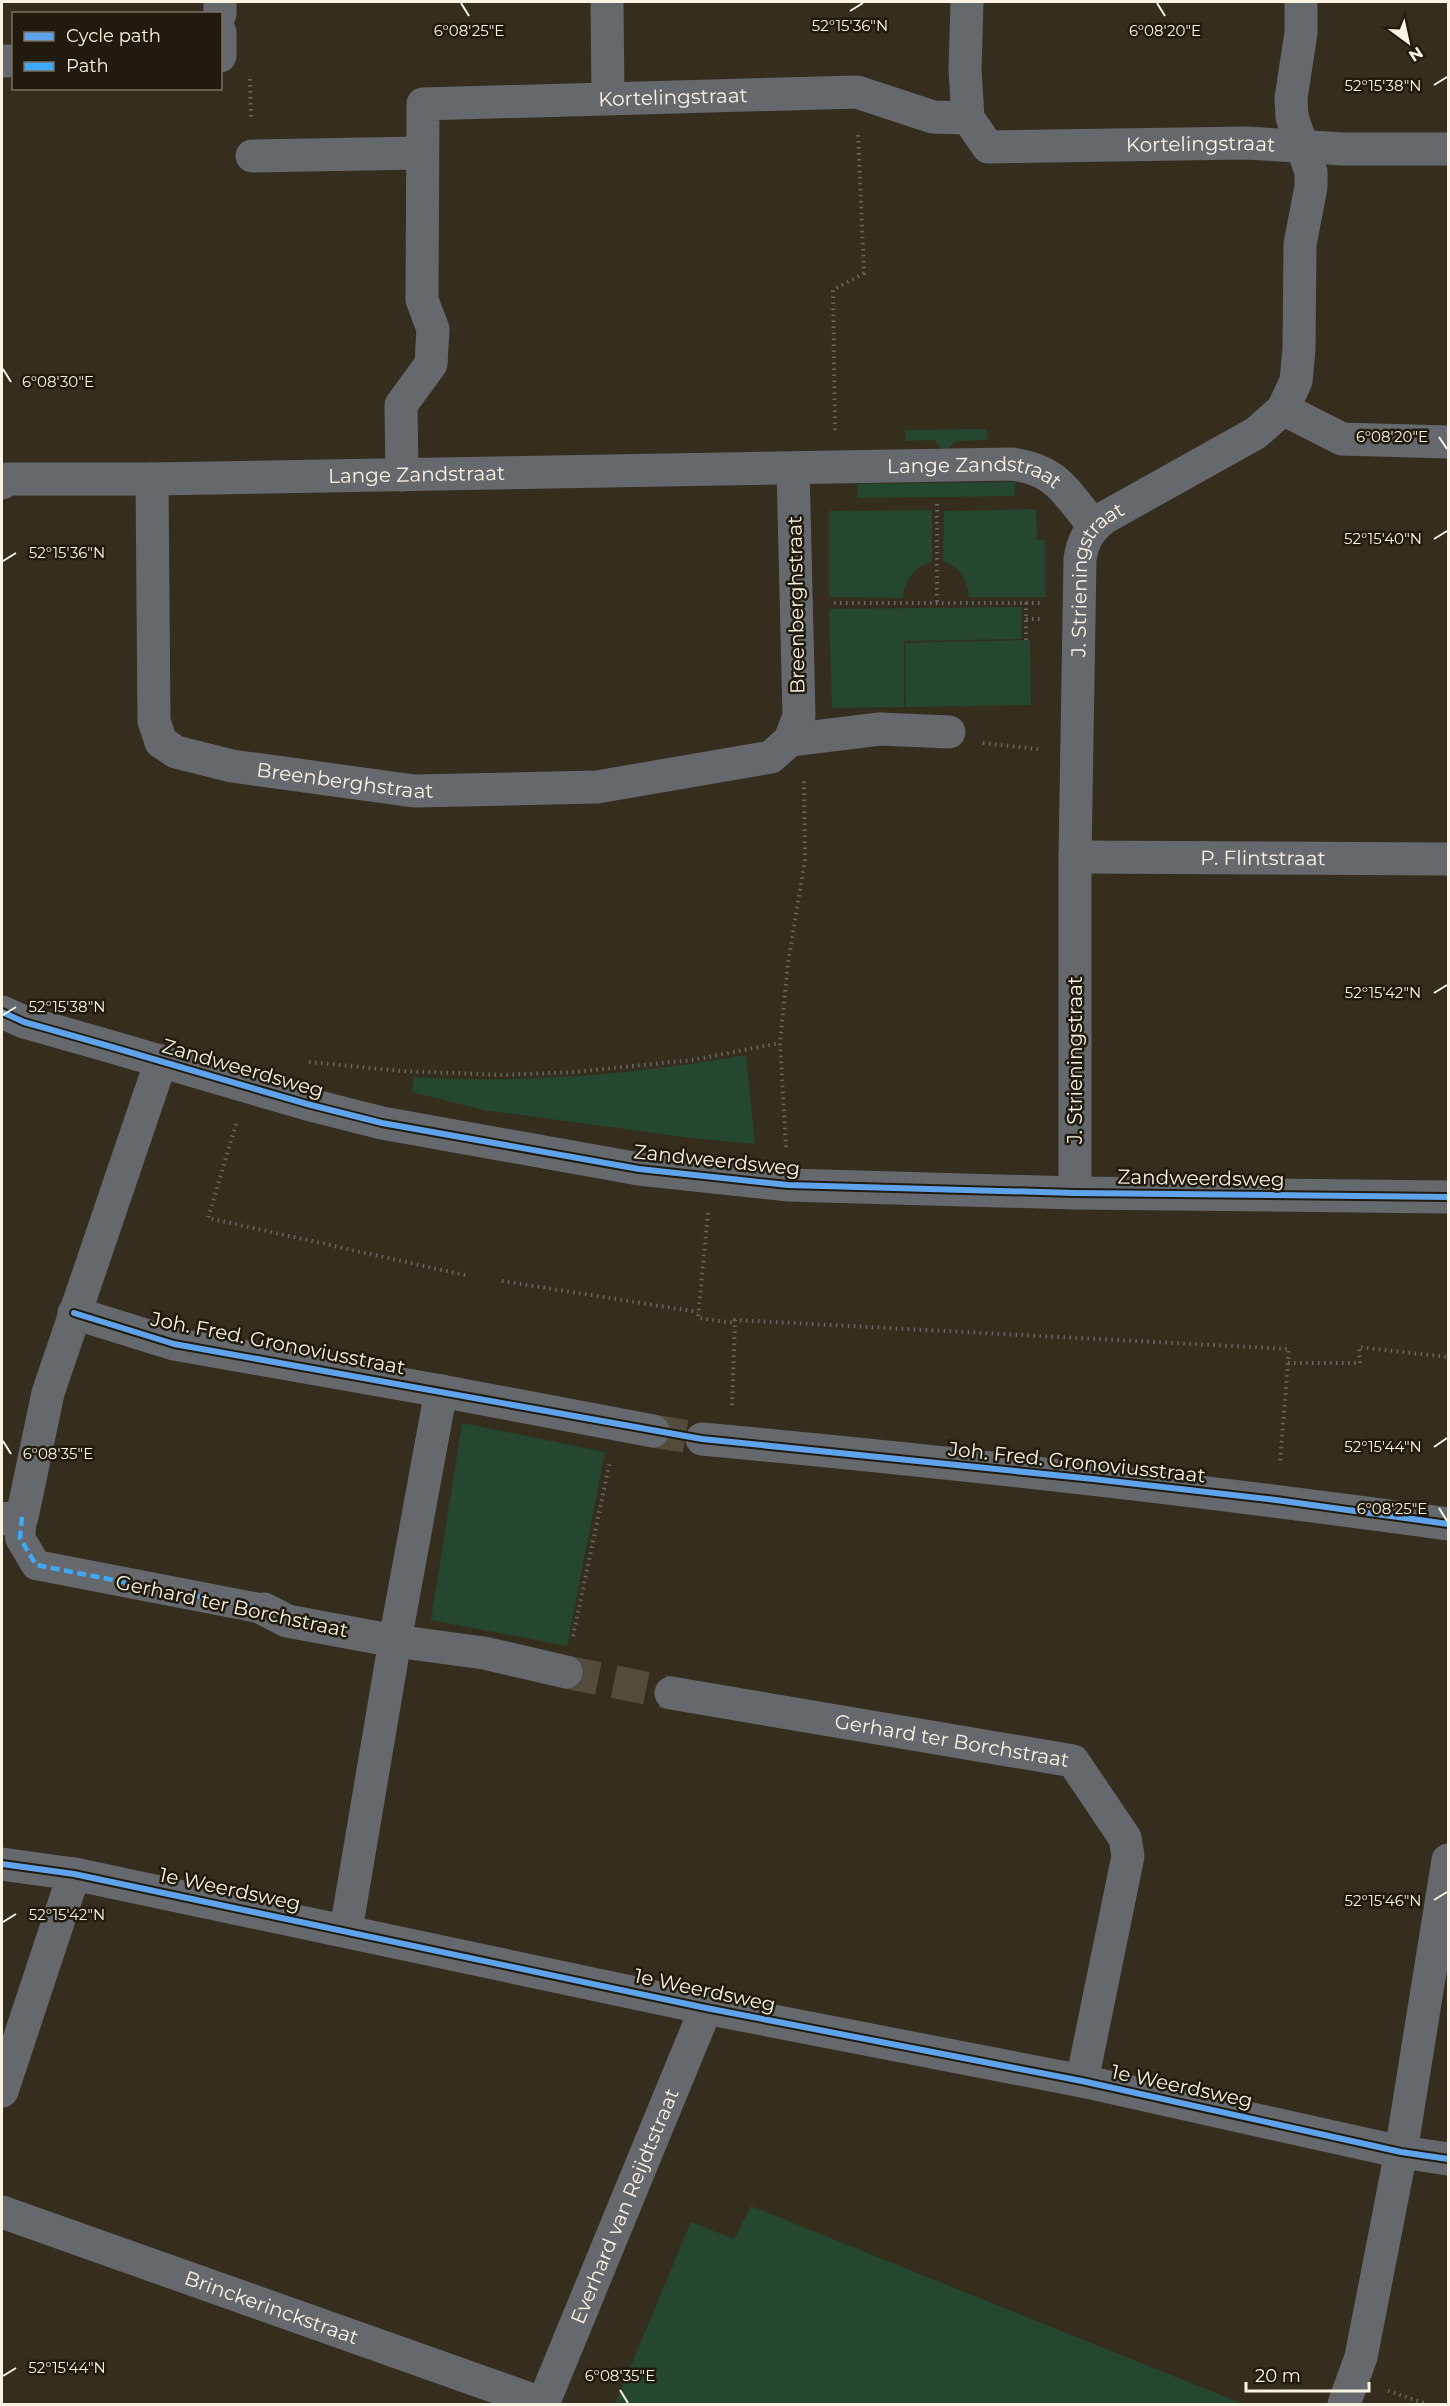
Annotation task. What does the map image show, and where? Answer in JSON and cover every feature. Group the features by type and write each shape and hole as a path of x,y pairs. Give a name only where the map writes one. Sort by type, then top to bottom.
{"street":[{"path":"607,2 608,98"},
{"path":"967,2 965,70 968,118"},
{"name":"J. Strieningstraat","path":"1075,1193 1075,857 1080,559 1086,535 1094,526 1256,433 1283,408 1296,381 1299,348 1300,244 1311,187 1311,172 1292,117 1291,98 1301,33 1301,2"},
{"name":"Kortelingstraat","path":"402,475 400,405 431,364 432,352 433,329 422,300 423,104 857,92 933,117 968,118 988,147 1246,143 1344,148 1449,149"},
{"path":"252,156 421,153"},
{"path":"1283,408 1342,439 1449,442"},
{"name":"Lange Zandstraat","path":"2,483 7,479 152,479 1011,464 1030,466 1051,476 1094,526"},
{"name":"Breenberghstraat","path":"793,468 799,716 797,740"},
{"name":"Breenberghstraat","path":"152,479 154,721 161,742 177,752 232,766 414,791 597,787 771,757 797,740 880,729 949,732"},
{"name":"P. Flintstraat","path":"1075,857 1449,859"},
{"name":"Zandweerdsweg","path":"2,1012 24,1022 247,1087 393,1125 639,1169 788,1185 1075,1193 1449,1197"},
{"path":"12,1518 48,1392 161,1061"},
{"name":"Joh. Fred. Gronoviusstraat","path":"74,1313 174,1344 617,1425"},
{"path":"346,1930 394,1641 441,1391"},
{"path":"617,1425 653,1431"},
{"name":"Joh. Fred. Gronoviusstraat","path":"716,1441 1276,1500 1449,1524"},
{"name":"Gerhard ter Borchstraat","path":"12,1518 20,1538 36,1565 264,1609 287,1620 394,1641 484,1653 566,1672"},
{"name":"Gerhard ter Borchstraat","path":"671,1693 1073,1761 1125,1838 1128,1856 1082,2081"},
{"path":"1344,2404 1361,2357 1401,2151 1449,1860"},
{"name":"1e Weerdsweg","path":"2,1864 74,1874 706,2008 1082,2081 1401,2151 1449,2159"},
{"path":"2,2091 74,1874"},
{"name":"Everhard van Reijdtstraat","path":"544,2404 706,2008"},
{"name":"Brinckerinckstraat","path":"2,2212 544,2404"}],"path":[{"path":"222,48 250,62 252,156"},
{"path":"831,468 835,429 833,290 864,273 857,92"},
{"path":"926,504 948,504"},
{"path":"937,504 937,603"},
{"path":"1026,602 1026,640"},
{"path":"825,603 1051,603"},
{"path":"949,732 965,741 1077,752"},
{"path":"786,1153 780,1043 788,963 805,860 797,740"},
{"path":"247,1087 208,1218 469,1276"},
{"path":"711,1177 698,1318 735,1323"},
{"path":"502,1281 698,1312"},
{"path":"716,1441 735,1320 1289,1349 1276,1500"},
{"path":"1288,1363 1360,1363 1359,1347 1449,1357"},
{"path":"566,1672 617,1425"}],"green space":[{"path":"987,429 987,440 957,441 946,450 942,450 934,440 905,441 905,430"},
{"path":"1015,482 1015,496 857,498 857,484"},
{"path":"1036,509 1037,540 1045,540 1045,597 969,597 962,575 943,561 944,511"},
{"path":"932,510 932,561 920,567 908,580 903,598 829,597 829,511"},
{"path":"1022,607 1021,639 904,641 904,707 832,708 829,609"},
{"path":"1030,640 1031,705 906,707 905,643"},
{"path":"746,1055 755,1144 691,1138 483,1110 412,1092 414,1077 498,1079 581,1076"},
{"path":"462,1423 605,1452 567,1646 431,1620"},
{"path":"751,2206 1243,2404 615,2404 691,2222 734,2239"}],"tunnel":[{"path":"653,1431 702,1439"},
{"path":"566,1672 671,1693"}],"marked path":[{"path":"22,1517 20,1538 36,1565 264,1609"}],"cycle path":[{"path":"2,1012 24,1022 307,1104 382,1123 639,1169 788,1185 1075,1193 1448,1197"},
{"path":"74,1313 174,1344 702,1439 1093,1479 1276,1500 1448,1524"},
{"path":"2,1864 74,1874 706,2008 1082,2081 1401,2152 1448,2159"}]}
